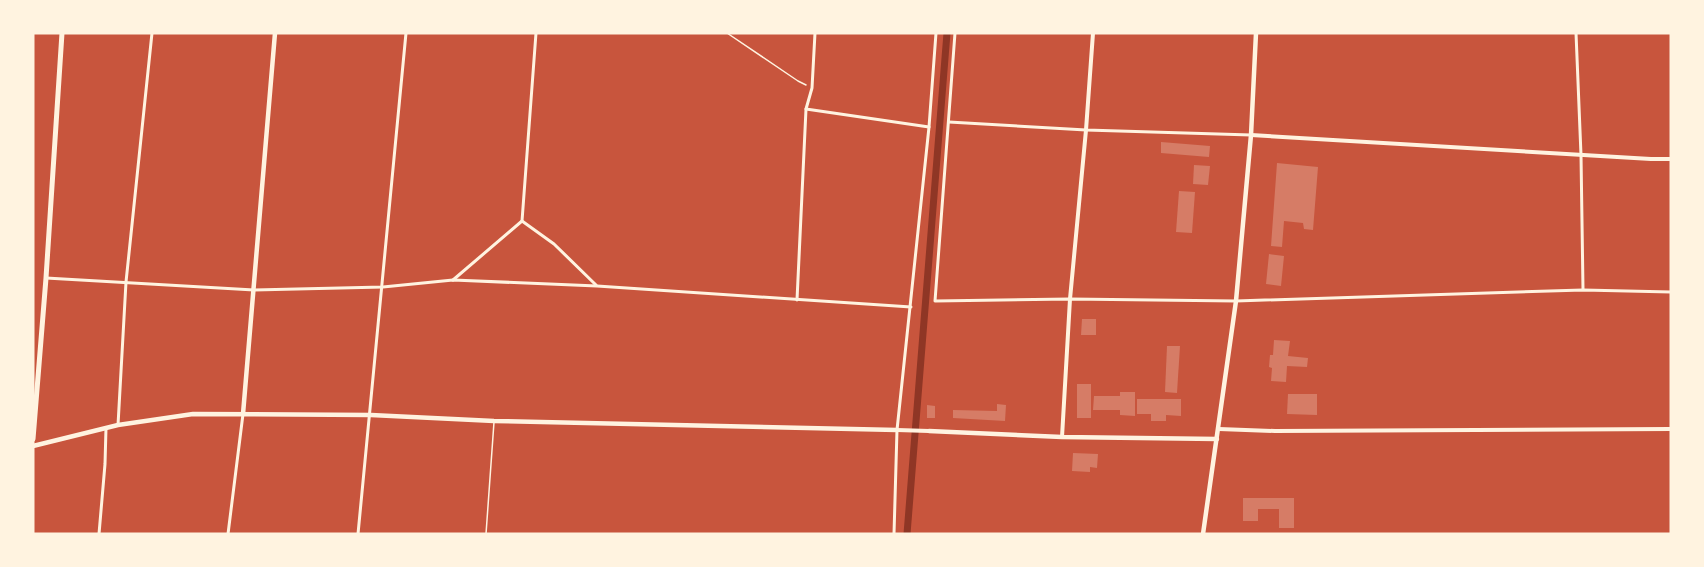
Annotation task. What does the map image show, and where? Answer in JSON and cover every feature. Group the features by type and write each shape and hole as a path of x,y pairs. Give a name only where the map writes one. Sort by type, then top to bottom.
{"main road":[{"path":"33,439 62,33"},
{"path":"243,414 275,33"},
{"path":"1203,534 1236,301 1251,135 1256,33"},
{"path":"33,446 118,425 193,414 370,415 494,421 897,430"},
{"path":"929,431 1062,437 1217,438"}],"street":[{"path":"118,425 126,282 152,33"},
{"path":"358,534 406,33"},
{"path":"453,280 522,221 536,33"},
{"path":"797,300 806,109 812,88 814,33"},
{"path":"894,534 897,430 929,128 936,33"},
{"path":"955,33 935,301 1070,299 1236,301 1583,290 1671,292"},
{"path":"1062,437 1070,299 1093,33"},
{"path":"1576,33 1583,290"},
{"path":"806,109 929,128"},
{"path":"949,122 1086,130 1251,135 1671,159"},
{"path":"522,221 554,244 597,286"},
{"path":"46,278 254,290 383,287 453,280 597,286 911,307"},
{"path":"228,534 243,414"},
{"path":"99,534 106,428"},
{"path":"1219,429 1275,431 1671,429"},
{"path":"897,430 929,431"}],"lane":[{"path":"486,534 494,421"}],"path":[{"path":"727,33 812,88"}],"building":[{"path":"1161,142 1210,146 1209,157 1161,153"},
{"path":"1277,163 1318,167 1313,230 1304,229 1303,223 1284,221 1282,247 1271,246"},
{"path":"1194,165 1210,166 1208,185 1193,184"},
{"path":"1179,191 1195,192 1192,233 1176,232"},
{"path":"1269,254 1284,256 1281,286 1266,284"},
{"path":"1082,319 1096,319 1096,335 1081,335"},
{"path":"1274,340 1290,341 1288,356 1308,358 1307,367 1287,366 1286,382 1271,381 1272,368 1269,367"},
{"path":"1167,346 1180,346 1177,393 1165,392"},
{"path":"1077,384 1091,384 1091,418 1077,418"},
{"path":"1120,392 1135,392 1135,416 1120,415 1120,410 1093,410 1094,396 1120,396"},
{"path":"1288,394 1317,394 1317,415 1287,414"},
{"path":"1137,399 1181,399 1181,416 1166,415 1166,421 1151,421 1151,414 1137,414"},
{"path":"997,404 1006,405 1005,421 953,418 953,410 997,411"},
{"path":"927,405 935,406 935,418 927,418"},
{"path":"1073,453 1098,454 1097,468 1090,467 1090,472 1072,471"},
{"path":"1243,498 1294,498 1294,528 1279,528 1279,509 1258,509 1258,521 1243,521"}],"waterway":[{"path":"907,534 947,33"}]}
